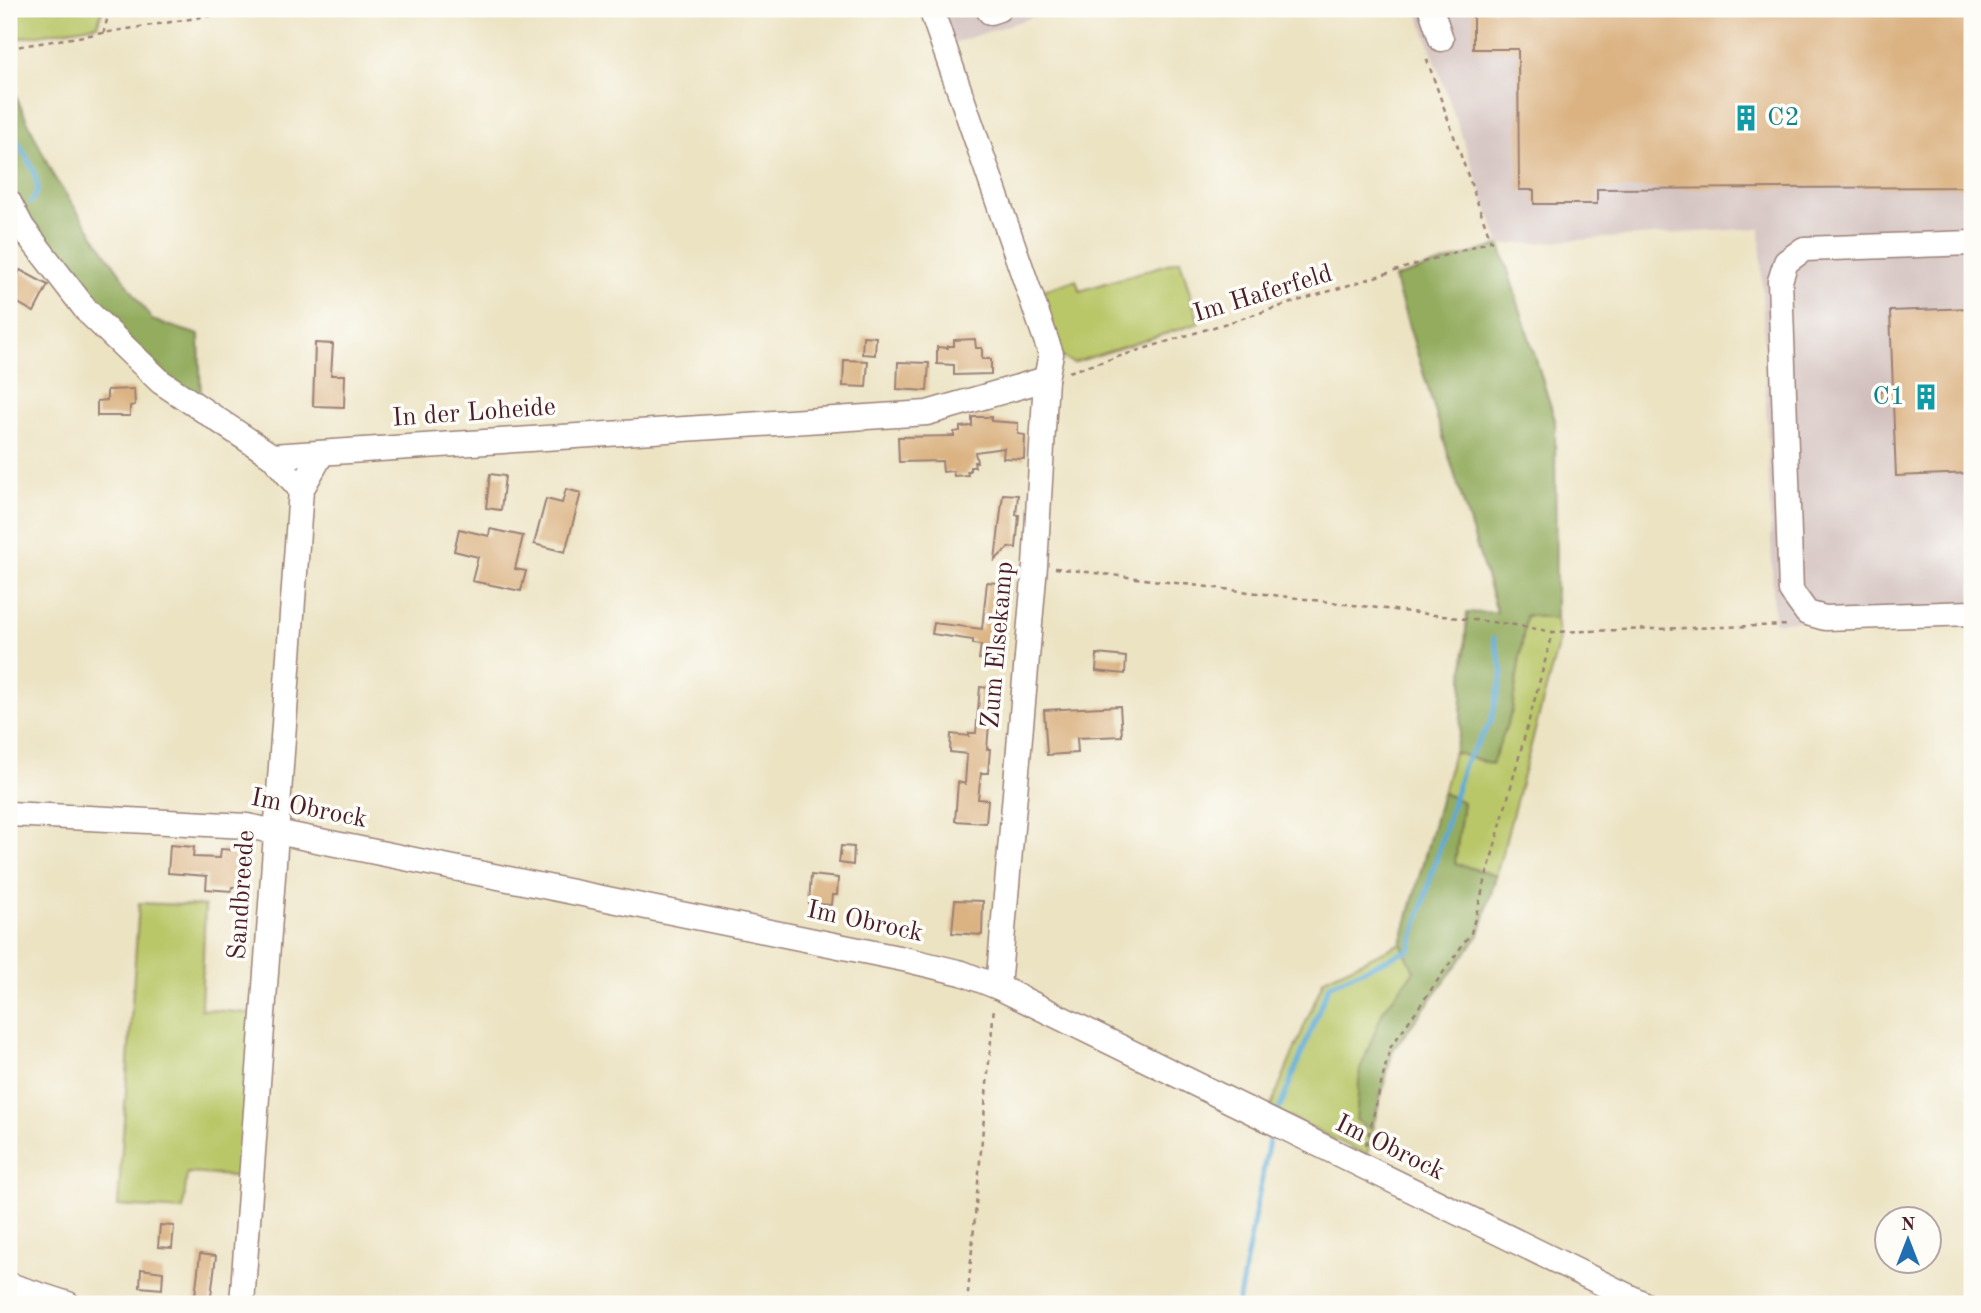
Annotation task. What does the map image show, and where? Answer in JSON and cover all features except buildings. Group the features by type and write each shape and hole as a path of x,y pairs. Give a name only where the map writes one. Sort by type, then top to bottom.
{"street":[{"name":"Zum Elsekamp","path":"931,9 1051,354 1046,379 1035,566 998,986"},
{"path":"988,9 990,12 999,9"},
{"path":"1431,9 1432,43"},
{"path":"9,202 22,227 87,311 161,382 272,456 301,490"},
{"path":"1972,243 1804,249 1786,262 1780,281 1791,592 1807,613 1825,618 1972,613"},
{"name":"In der Loheide","path":"272,456 927,412 1046,379"},
{"name":"Sandbreede","path":"242,1304 301,490 322,453"},
{"name":"Im Obrock","path":"9,814 247,826 962,973 998,986 1644,1304"},
{"path":"9,1285 68,1304"}],"path":[{"path":"103,34 110,9"},
{"path":"9,48 252,9"},
{"name":"Im Haferfeld","path":"1046,379 1491,241 1432,43"},
{"path":"1035,566 1515,625 1553,632 1790,625"},
{"path":"1361,1167 1390,1048 1471,933 1553,632"},
{"path":"967,1304 998,986"}],"shaded area":[{"path":"942,9 1057,9 954,43"},
{"path":"1417,9 1972,9 1972,616 1774,622 1760,228 1500,245"}],"green space":[{"path":"9,9 103,9 97,25 9,40"},
{"path":"9,82 54,177 152,320 199,335 201,401 167,376 92,304 18,206 9,188"},
{"path":"1500,245 1555,420 1556,619 1526,615 1512,711 1492,764 1454,752 1460,731 1467,613 1497,612 1394,278"},
{"path":"1180,260 1199,323 1073,363 1062,357 1038,292 1076,280 1080,291"},
{"path":"1526,615 1556,619 1559,641 1496,876 1455,863 1463,802 1443,793 1454,752 1492,764 1512,711"},
{"path":"1442,793 1463,802 1455,863 1496,876 1479,935 1393,1050 1372,1130 1356,1120 1360,1070 1383,1011 1414,971 1401,943"},
{"path":"139,903 205,906 201,1009 259,1014 247,1177 187,1173 183,1210 118,1206"},
{"path":"1401,943 1414,971 1383,1011 1356,1120 1372,1130 1367,1155 1270,1108 1324,979"}],"waterway":[{"path":"9,125 34,171 38,190 31,202"},
{"path":"1279,1110 1329,985 1410,949 1464,764 1491,722 1503,672 1494,638"},
{"path":"1238,1304 1270,1135"}],"place":[{"name":"C2","path":"1746,118"},
{"name":"C1","path":"1926,397"}]}
